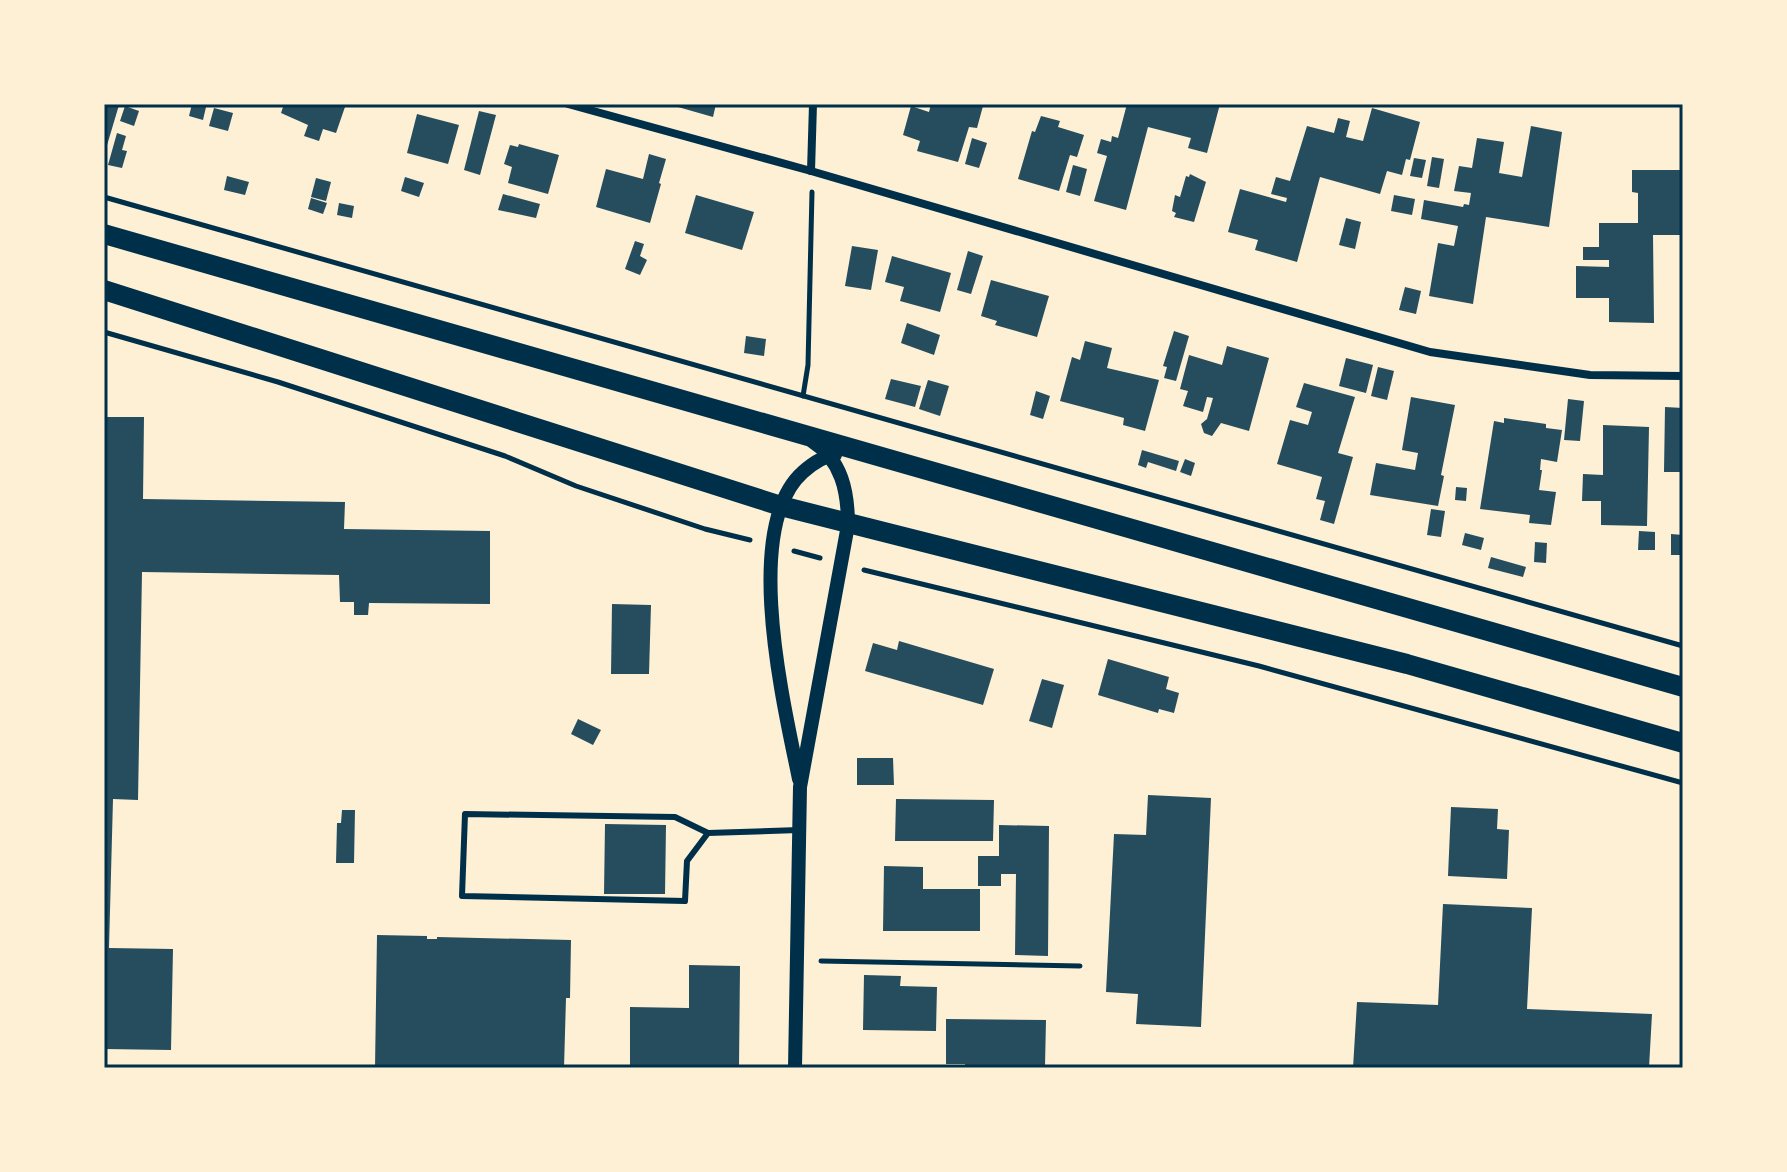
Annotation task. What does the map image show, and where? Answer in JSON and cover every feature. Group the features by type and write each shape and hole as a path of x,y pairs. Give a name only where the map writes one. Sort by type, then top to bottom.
{"main road":[{"path":"104,234 1683,687"},
{"path":"104,290 781,506 1407,664 1683,743"}],"street":[{"path":"568,104 811,171 1430,352 1590,375 1683,376"},
{"path":"811,171 813,104"},
{"path":"795,1068 800,787 848,525 848,498 839,469 829,455 803,436"},
{"path":"800,787 777,669 770,545 781,506 793,481 811,465 829,455 874,456"}],"lane":[{"path":"708,833 687,861 685,901 462,896 465,814 675,817 708,833 799,830"}],"path":[{"path":"803,396 808,365 813,209 811,171"},
{"path":"104,197 1683,646"},
{"path":"104,332 293,387 505,456 576,486 705,529 1259,666 1683,783"},
{"path":"796,961 1080,966"}],"building":[{"path":"104,104 119,105 105,152 104,152"},
{"path":"192,104 206,107 203,120 189,116"},
{"path":"284,104 346,104 336,133 323,129 319,141 304,136 308,125 281,113"},
{"path":"679,104 716,104 713,117 678,107"},
{"path":"931,104 983,106 977,128 969,127 958,162 917,151 920,141 903,135 911,106 929,112"},
{"path":"1127,104 1220,104 1207,153 1188,148 1191,138 1148,127 1126,210 1094,201 1107,156 1097,153 1101,139 1111,142 1112,136 1118,138"},
{"path":"125,106 139,111 134,126 120,121"},
{"path":"214,108 233,113 228,131 209,126"},
{"path":"1372,108 1420,122 1410,160 1406,159 1402,175 1387,171 1380,194 1320,177 1297,262 1255,250 1258,240 1228,232 1240,189 1286,202 1287,198 1271,194 1276,177 1290,181 1307,126 1334,133 1338,118 1350,121 1346,137 1363,141"},
{"path":"479,111 496,115 480,175 464,170"},
{"path":"417,114 459,125 448,164 407,153"},
{"path":"1041,116 1060,121 1058,127 1084,135 1077,157 1070,155 1059,191 1018,179 1032,131 1035,132"},
{"path":"1531,126 1562,132 1549,227 1486,217 1473,304 1429,296 1438,243 1454,246 1458,226 1421,219 1424,200 1463,207 1464,204 1469,205 1471,193 1454,191 1459,166 1472,168 1477,138 1504,142 1499,173 1522,177"},
{"path":"117,133 126,136 122,150 127,151 122,168 108,165"},
{"path":"972,138 987,143 979,168 965,164"},
{"path":"519,144 559,155 548,194 508,183 512,167 504,164 510,145 518,147"},
{"path":"649,154 666,159 650,223 596,207 606,169 643,179"},
{"path":"1432,157 1444,159 1439,188 1427,186"},
{"path":"1414,158 1426,160 1422,178 1410,176"},
{"path":"1073,165 1087,169 1080,196 1066,192"},
{"path":"1632,170 1683,170 1683,235 1653,235 1654,323 1609,322 1609,298 1576,298 1576,266 1609,267 1609,260 1583,260 1583,247 1599,247 1599,223 1638,223 1638,193 1632,192"},
{"path":"1190,174 1206,182 1194,222 1174,217 1176,213 1172,211 1175,195 1180,197 1186,176"},
{"path":"227,176 249,182 245,195 224,190"},
{"path":"405,177 424,183 419,197 401,191"},
{"path":"316,178 331,182 326,201 311,197"},
{"path":"503,194 540,204 536,218 498,210"},
{"path":"696,195 754,212 742,250 685,233"},
{"path":"1394,195 1415,199 1412,215 1391,211"},
{"path":"311,198 327,203 323,214 308,209"},
{"path":"339,203 354,206 352,218 337,215"},
{"path":"1346,218 1361,222 1355,249 1339,245"},
{"path":"635,241 644,244 640,256 647,260 640,275 625,269"},
{"path":"852,246 878,250 871,290 845,286"},
{"path":"968,251 983,256 971,294 957,290"},
{"path":"892,256 951,273 940,312 900,301 904,287 885,282"},
{"path":"991,280 1049,296 1037,337 995,325 997,321 981,316"},
{"path":"1405,287 1421,291 1416,314 1399,310"},
{"path":"907,323 940,335 934,355 901,343"},
{"path":"1174,331 1189,336 1176,381 1164,378 1167,367 1163,366"},
{"path":"746,336 766,339 764,356 744,353"},
{"path":"1085,341 1112,348 1107,368 1159,380 1145,431 1123,425 1124,418 1060,401 1072,357 1080,360"},
{"path":"1227,346 1269,358 1249,431 1221,423 1212,436 1204,433 1201,424 1207,419 1213,398 1207,397 1203,412 1183,406 1188,391 1180,389 1189,355 1222,365"},
{"path":"1346,358 1373,365 1366,393 1339,386"},
{"path":"1378,367 1394,371 1387,400 1371,396"},
{"path":"891,379 921,386 915,407 885,399"},
{"path":"928,380 949,386 940,416 919,409"},
{"path":"1304,383 1355,397 1338,453 1353,457 1334,524 1320,520 1325,501 1316,499 1322,477 1277,464 1290,420 1308,425 1312,412 1296,407"},
{"path":"1036,391 1050,396 1043,419 1030,415"},
{"path":"1411,397 1455,405 1438,506 1370,495 1376,463 1415,470 1418,453 1402,450"},
{"path":"1568,399 1584,401 1580,441 1564,440"},
{"path":"1665,407 1683,408 1683,472 1664,472"},
{"path":"104,417 144,417 143,499 345,502 344,529 490,531 490,604 369,603 368,615 354,615 354,602 340,602 339,575 142,572 138,800 113,799 109,948 173,949 171,1050 104,1049"},
{"path":"1504,418 1546,424 1546,428 1562,430 1557,462 1541,459 1539,490 1556,492 1551,525 1529,523 1530,515 1480,509 1494,421 1504,423"},
{"path":"1603,425 1649,427 1647,526 1601,525 1601,501 1582,501 1583,474 1603,475"},
{"path":"1142,450 1179,461 1176,471 1148,462 1146,468 1138,465"},
{"path":"1185,459 1195,463 1191,476 1180,472"},
{"path":"1456,487 1467,488 1466,501 1455,500"},
{"path":"1431,509 1445,511 1441,537 1427,535"},
{"path":"1639,531 1655,532 1655,550 1638,550"},
{"path":"1465,533 1484,538 1481,550 1462,545"},
{"path":"1671,534 1683,535 1683,555 1671,555"},
{"path":"1535,542 1547,543 1546,563 1534,562"},
{"path":"1491,557 1526,567 1523,577 1488,568"},
{"path":"612,604 651,605 649,674 611,674"},
{"path":"899,641 994,669 983,705 865,671 873,643 897,650"},
{"path":"1108,659 1169,677 1166,689 1179,693 1174,713 1159,709 1158,713 1098,695"},
{"path":"1042,679 1064,685 1052,728 1029,721"},
{"path":"578,719 601,730 593,745 571,734"},
{"path":"857,758 893,758 894,785 857,785"},
{"path":"1148,795 1211,798 1201,1027 1136,1024 1138,994 1106,992 1114,834 1146,835"},
{"path":"896,799 994,800 993,841 895,841"},
{"path":"1451,807 1498,809 1497,829 1509,830 1507,879 1448,876"},
{"path":"342,810 355,810 354,863 336,863 337,823 341,823"},
{"path":"605,824 666,825 665,894 604,894"},
{"path":"999,825 1049,826 1048,956 1015,955 1016,874 1001,874 1001,886 978,886 978,856 999,856"},
{"path":"884,866 923,867 923,889 980,889 980,931 883,931"},
{"path":"1443,904 1532,908 1527,1009 1652,1014 1649,1068 1353,1068 1357,1002 1438,1005"},
{"path":"377,935 427,936 427,939 571,940 564,1068 375,1068"},
{"path":"689,965 740,966 739,1067 630,1066 630,1007 689,1008"},
{"path":"864,975 901,976 900,986 937,987 936,1031 863,1030"},
{"path":"946,1019 1046,1020 1045,1066 965,1068 965,1064 946,1064"}]}
